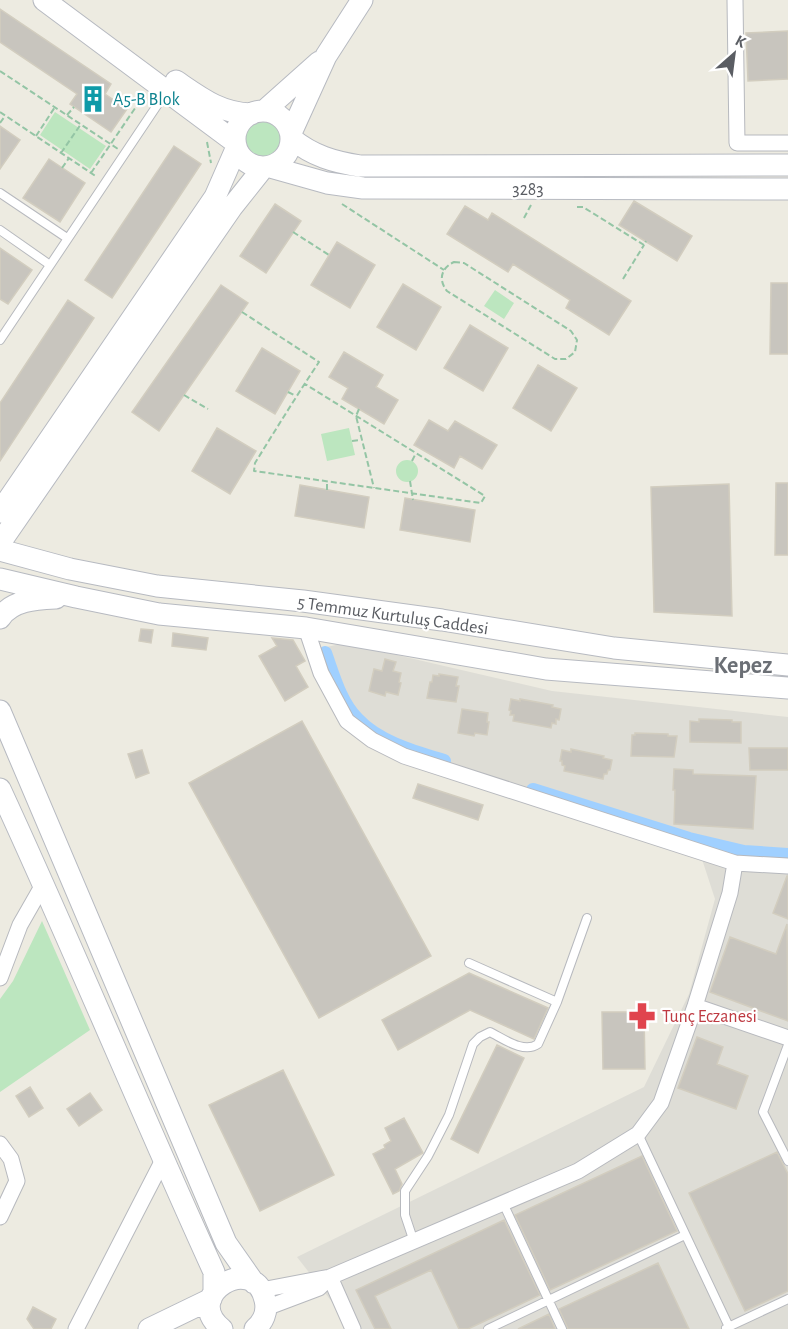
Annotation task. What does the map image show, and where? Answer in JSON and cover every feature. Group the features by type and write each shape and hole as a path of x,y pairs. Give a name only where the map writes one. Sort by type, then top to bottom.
{"main road":[{"path":"44,0 164,93 236,145"},
{"path":"65,0 219,109 237,113 258,112 278,115 288,126 291,136"},
{"path":"0,543 232,207 266,167 286,157 291,136 326,56 363,0"},
{"path":"266,167 256,167 244,160 236,145 235,135 240,122 258,112 326,56"},
{"name":"3283","path":"291,136 306,151 332,161 360,166 788,165"},
{"path":"0,512 215,197 236,145"},
{"name":"3283","path":"266,167 327,183 363,188 788,189"},
{"name":"5 Temmuz Kurtuluş Caddesi","path":"0,550 69,569 157,586 303,601 442,620 614,648 788,665"},
{"name":"5 Temmuz Kurtuluş Caddesi","path":"0,579 159,614 306,627 546,669 788,688"},
{"path":"0,618 5,611 16,604 34,599 76,597"},
{"path":"0,711 226,1243 261,1309"},
{"path":"0,789 44,883 163,1160 214,1272 210,1308 212,1317 222,1329"},
{"path":"149,1329 213,1295 228,1280 246,1279 261,1309"}],"street":[{"path":"735,0 736,143 788,143"},
{"path":"306,627 321,673 347,721 372,740 404,756 735,863 788,866"},
{"path":"261,1309 319,1288 330,1277 578,1171 638,1134 661,1103 695,1006 730,893 735,863"},
{"path":"0,978 20,925 44,883"},
{"path":"695,1006 788,1038"},
{"path":"0,1144 11,1159 17,1181 0,1217"},
{"path":"76,1329 163,1160"},
{"path":"330,1277 353,1329"}],"lane":[{"path":"0,340 164,93"},
{"path":"0,193 67,238"},
{"path":"0,230 50,265"},
{"path":"414,1242 405,1215 405,1191 428,1155 449,1115 473,1044 490,1032 525,1048 534,1047 541,1040 587,918"},
{"path":"470,963 557,1002"},
{"path":"788,1044 763,1112 788,1161"},
{"path":"638,1134 728,1328 788,1299"},
{"path":"503,1203 562,1329"},
{"path":"488,1329 685,1235"}],"path":[{"path":"0,71 124,153"},
{"path":"91,173 144,95 152,100 157,92 164,93"},
{"path":"36,136 55,107"},
{"path":"67,115 74,107"},
{"path":"0,112 105,182"},
{"path":"0,123 5,116"},
{"path":"61,153 81,124"},
{"path":"207,142 213,171"},
{"path":"63,168 69,158"},
{"path":"524,218 533,202"},
{"path":"342,204 444,270"},
{"path":"573,206 583,207 645,243 623,279"},
{"path":"293,232 329,255"},
{"path":"454,262 464,263 571,331 577,340 575,352 566,359 555,359 447,291 442,282 444,270 454,262"},
{"path":"242,312 319,362 304,384 255,464 254,471 481,503 485,496 304,384"},
{"path":"288,392 297,397"},
{"path":"184,395 208,409"},
{"path":"359,410 356,416 374,488"},
{"path":"352,441 362,440"},
{"path":"412,461 416,453"},
{"path":"427,460 431,454"},
{"path":"250,461 255,464"},
{"path":"327,481 327,490"},
{"path":"410,481 413,500"}],"shaded area":[{"path":"345,643 552,691 788,717 788,1329 353,1329 297,1257 644,1087 689,994 715,899 699,850 591,815 400,746 356,721 322,648"}],"green space":[{"path":"55,112 106,146 90,169 40,135"},
{"path":"263,122 276,127 281,140 276,153 263,158 250,153 245,140 250,127"},
{"path":"495,290 514,303 504,319 484,306"},
{"path":"349,428 355,455 327,461 321,434"},
{"path":"407,460 415,463 418,471 415,479 407,482 399,479 396,471 399,463"},
{"path":"42,921 90,1030 0,1092 0,999 13,981"}],"building":[{"path":"0,9 111,84 105,94 127,109 111,132 70,104 77,94 0,42"},
{"path":"788,31 788,79 748,81 746,33"},
{"path":"0,126 20,140 0,169"},
{"path":"174,146 201,164 112,298 85,280"},
{"path":"49,159 85,183 60,222 23,198"},
{"path":"634,201 692,236 677,261 619,225"},
{"path":"275,204 301,221 266,273 240,256"},
{"path":"465,206 488,220 492,213 631,301 609,335 566,308 570,300 513,264 508,272 447,234"},
{"path":"337,242 375,265 350,308 311,285"},
{"path":"0,248 32,270 8,304 0,299"},
{"path":"771,283 788,283 788,354 770,354"},
{"path":"403,284 441,307 416,350 377,327"},
{"path":"221,285 248,303 159,431 132,412"},
{"path":"68,300 94,318 0,461 0,403"},
{"path":"470,325 508,348 483,391 444,368"},
{"path":"262,348 300,371 275,414 236,391"},
{"path":"344,352 383,375 376,387 398,400 384,424 342,399 348,388 329,377"},
{"path":"538,365 577,388 551,431 513,408"},
{"path":"429,420 448,431 455,421 497,445 482,469 460,456 454,468 414,445"},
{"path":"217,428 256,451 230,494 192,471"},
{"path":"776,483 788,483 788,555 775,555"},
{"path":"729,484 732,616 654,612 651,487"},
{"path":"300,485 369,497 364,528 295,516"},
{"path":"405,498 475,510 470,542 400,530"},
{"path":"141,629 153,630 151,643 139,641"},
{"path":"173,633 208,638 206,650 172,646"},
{"path":"272,638 293,640 305,661 296,666 308,687 285,701 259,656 277,646"},
{"path":"385,659 396,662 393,671 401,673 398,695 386,692 385,696 369,691 374,669 382,671"},
{"path":"439,674 458,677 456,702 427,698 433,675 439,676"},
{"path":"511,699 553,705 552,707 561,709 559,720 556,719 556,724 552,723 551,728 513,721 514,715 510,715 509,710"},
{"path":"462,709 488,713 487,735 475,733 474,736 458,733"},
{"path":"699,719 741,722 741,743 690,742 690,721 699,722"},
{"path":"302,721 431,956 319,1018 189,783"},
{"path":"635,733 677,736 674,757 631,756 632,735"},
{"path":"749,748 788,748 788,770 750,770"},
{"path":"571,749 612,760 610,770 604,774 603,779 564,771 565,766 560,761 562,750 571,752"},
{"path":"142,750 149,773 136,778 128,754"},
{"path":"674,769 693,770 693,774 756,776 753,829 674,824"},
{"path":"418,784 483,805 478,820 413,798"},
{"path":"788,876 788,919 773,913"},
{"path":"787,924 788,1021 710,992 730,937 776,954"},
{"path":"469,973 548,1008 534,1039 470,1010 398,1050 382,1020"},
{"path":"602,1012 644,1012 645,1069 603,1069"},
{"path":"697,1037 723,1047 717,1064 748,1076 736,1109 678,1088"},
{"path":"497,1045 524,1058 478,1153 451,1139"},
{"path":"283,1070 334,1175 260,1211 209,1105"},
{"path":"30,1087 43,1108 29,1117 16,1096"},
{"path":"90,1093 102,1110 79,1126 67,1109"},
{"path":"404,1118 423,1153 395,1169 402,1184 399,1191 393,1194 373,1154 385,1148 384,1145 391,1141 385,1128"},
{"path":"777,1152 788,1174 788,1291 745,1311 689,1193"},
{"path":"642,1156 677,1231 550,1290 515,1215"},
{"path":"504,1220 540,1295 468,1329 459,1329 431,1270 375,1296 391,1329 375,1329 356,1290"},
{"path":"658,1263 689,1329 568,1329 559,1309"},
{"path":"33,1307 56,1319 51,1329 34,1329 27,1319"},
{"path":"549,1314 555,1329 518,1329"}],"waterway":[{"path":"325,653 346,705 357,719 386,740 444,761"},
{"path":"533,790 689,839 744,852 788,855"}],"place":[{"name":"A5-B Blok","path":"93,99"},
{"name":"Tunç Eczanesi","path":"642,1016"}],"district":[{"name":"Kepez","path":"743,665"}]}
